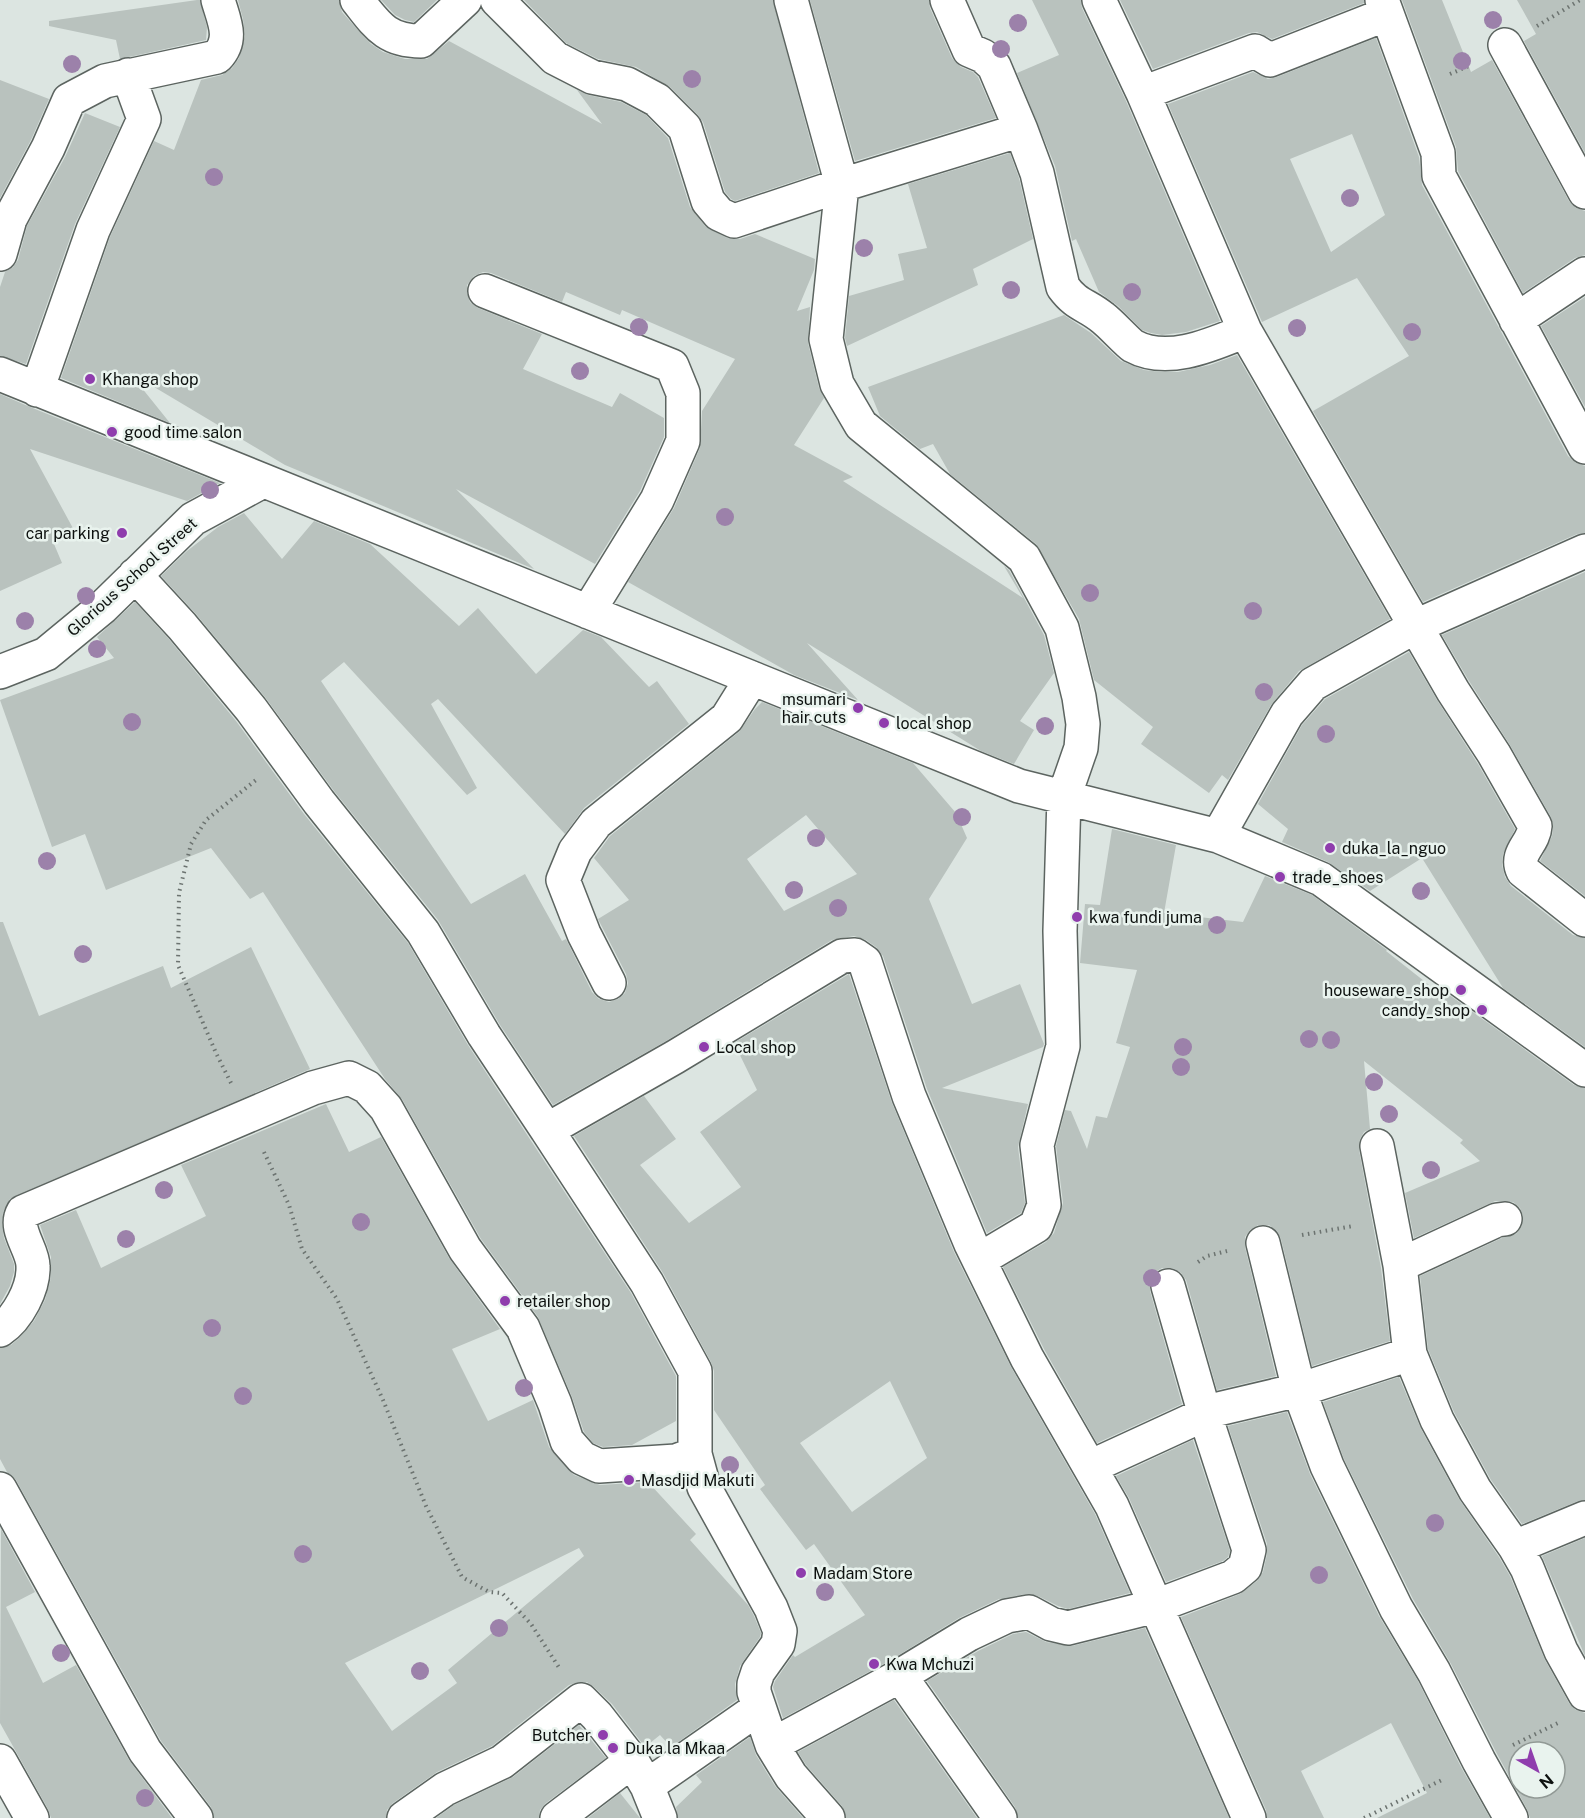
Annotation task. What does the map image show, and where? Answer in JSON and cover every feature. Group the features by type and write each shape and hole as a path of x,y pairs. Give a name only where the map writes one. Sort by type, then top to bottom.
{"street":[{"path":"0,254 10,219 48,148 69,100 105,81 217,57 225,48 227,34 218,0"},
{"path":"357,0 383,32 403,41 421,41 465,0"},
{"path":"497,0 555,58 592,77 627,84 657,100 685,128 708,201 719,214 734,221 1021,130"},
{"path":"791,0 842,185 826,339 837,384 861,425 1024,558 1062,628 1083,724 1081,748 1064,797 1060,930 1063,1046 1037,1145 1044,1205 1036,1226 979,1260"},
{"path":"947,0 969,50 983,56 994,66 1021,130 1037,173 1063,286 1073,300 1101,315 1132,346 1150,351 1174,353 1202,348 1245,331"},
{"path":"1099,0 1143,93 1245,331 1453,691 1494,754 1535,826 1532,838 1520,857 1523,871 1585,920"},
{"path":"1143,93 1255,51 1270,60 1384,7 1438,153 1439,176 1585,447"},
{"path":"1505,45 1585,192"},
{"path":"38,390 93,230 144,119 128,75"},
{"path":"1516,320 1585,274"},
{"path":"486,291 672,366 683,393 683,441 657,500 588,612"},
{"path":"0,374 1019,786 1218,836 1321,879 1585,1069"},
{"name":"Glorious School Street","path":"0,672 46,654 103,607 193,519 264,480"},
{"path":"1218,836 1287,714 1313,684 1416,626 1585,551"},
{"path":"135,575 189,634 251,709 319,802 423,932 484,1035 647,1283 695,1371 695,1454 704,1487 771,1608 780,1630 778,1644 758,1672 754,1684 759,1708 772,1745 791,1776 828,1818"},
{"path":"609,983 584,934 563,880 575,851 596,823 727,718 752,678"},
{"path":"547,1130 675,1057 842,956 855,955 865,962 909,1096 979,1260 1028,1358 1112,1506 1249,1818"},
{"path":"0,1330 10,1324 26,1299 33,1265 20,1223 23,1212 312,1088 348,1078 367,1087 386,1108 465,1249 524,1328 555,1404 567,1441 574,1450 582,1458 599,1466 676,1461 695,1454"},
{"path":"1377,1146 1400,1265 1410,1354 1437,1420 1475,1490 1527,1568 1561,1651 1585,1694"},
{"path":"1400,1265 1497,1220 1505,1219"},
{"path":"1263,1243 1299,1390 1327,1466 1396,1608 1434,1672 1511,1818"},
{"path":"772,1745 898,1677 969,1634 1007,1616 1029,1612 1051,1624 1068,1628 1156,1606 1233,1577 1245,1567 1249,1550 1205,1415 1168,1286"},
{"path":"1090,1467 1214,1410 1299,1390 1410,1354"},
{"path":"0,1489 145,1751 196,1818"},
{"path":"1515,1547 1585,1518"},
{"path":"898,1677 908,1687 1000,1818"},
{"path":"404,1818 445,1789 502,1762 581,1700 597,1716 640,1774 660,1818"},
{"path":"557,1818 759,1708"},
{"path":"0,1761 32,1818"}],"path":[{"path":"286,757 206,820 191,844 180,893 178,965 216,1053 289,1205 302,1249 337,1299 426,1506 462,1577 489,1592 502,1593 531,1624 581,1700"}],"building":[{"path":"200,0 207,27 206,40 120,59 116,40 49,26 49,21"},
{"path":"238,0 339,0 342,12 371,44 383,52 405,59 427,59 449,41 602,124 577,90 588,95 621,102 646,115 668,138 690,207 705,226 727,238 740,239 755,234 815,259 814,270 797,311 810,307 808,343 819,388 824,398 794,445 853,477 843,481 1023,598 1004,566 1009,570 1044,635 1054,673 1020,721 1034,730 1014,764 981,751 807,643 858,700 794,675 628,582 674,508 700,448 702,411 735,359 622,310 620,315 566,292 562,302 491,273 483,272 474,276 467,285 470,302 478,308 542,334 523,369 612,407 620,393 664,418 664,437 640,491 595,564 456,489 534,569 285,465 129,372 170,423 61,378 110,237 154,141 174,150 201,80 222,75 232,68 239,58 245,36"},
{"path":"381,0 437,0 414,22 395,15"},
{"path":"524,0 773,0 819,173 735,201 731,199 725,192 703,122 670,87 636,67 598,59 566,43"},
{"path":"810,0 929,0 930,8 952,58 961,67 978,77 996,118 855,161"},
{"path":"1032,0 1081,0 1082,8 1126,101 1220,321 1186,332 1162,335 1151,333 1142,330 1118,306 1099,292 1076,239 1072,241 1055,166 1017,73 1059,55"},
{"path":"1120,0 1364,0 1364,3 1272,39 1257,32 1249,33 1153,69"},
{"path":"1402,0 1442,0 1471,72 1492,60 1569,201 1576,208 1585,211 1585,255 1575,258 1523,293 1458,171 1456,147"},
{"path":"1517,0 1585,0 1585,153 1524,41 1536,34"},
{"path":"1376,38 1419,157 1422,185 1568,456 1576,463 1585,466 1585,533 1577,534 1423,602 1313,411 1409,356 1357,278 1262,322 1168,104 1253,72 1268,79","holes":["1352,134 1385,215 1331,252 1290,159"]},
{"path":"0,80 49,99 31,140 0,198"},
{"path":"85,113 120,127 75,224 26,364 0,356 0,287 5,272 18,260 27,226 65,157"},
{"path":"1010,153 1019,178 1033,239 973,269 978,285 847,346 845,338 849,296 904,280 898,254 927,248 908,184"},
{"path":"1585,297 1585,407 1541,326"},
{"path":"1064,315 1091,333 1121,361 1144,370 1178,372 1210,365 1237,355 1390,619 1299,671 1271,705 1228,780 1222,775 1209,793 1141,744 1153,727 1094,680 1079,619 1036,544 950,474 933,444 920,449 880,416 868,387"},
{"path":"0,394 220,483 187,501 30,449 75,532 54,544 62,563 0,591"},
{"path":"244,513 282,559 314,521 370,544 459,626 478,608 536,674 583,630 601,637 649,687 657,681 689,724 584,808 565,834 438,699 431,704 477,788 467,795 344,662 321,681 471,904 525,874 562,941 566,939 592,992 599,999 609,1002 618,999 625,993 628,983 626,974 598,919 629,900 594,858 610,836 739,732 762,702 913,763 956,813 967,838 929,899 972,1004 1020,984 1044,1044 1043,1047 942,1088 1028,1104 1018,1147 1025,1203 1021,1213 987,1233 927,1089 883,956 866,940 854,936 832,940 666,1041 553,1105 500,1025 438,920 334,791 265,697 161,576 187,551 218,527","holes":["806,815 857,874 784,911 747,859"]},
{"path":"1585,572 1585,896 1540,861 1552,836 1551,817 1510,745 1442,635"},
{"path":"135,602 168,638 236,721 304,814 408,943 468,1045 631,1293 676,1376 676,1421 632,1445 603,1447 593,1443 584,1432 572,1397 538,1317 481,1239 402,1099 385,1079 263,892 250,899 211,848 106,890 85,834 52,847 0,700 114,658 97,637"},
{"path":"1409,652 1515,829 1503,854 1502,865 1505,877 1511,886 1573,935 1585,938 1585,1047 1503,988 1422,858 1370,891 1328,862 1282,842 1288,829 1258,804 1302,725 1325,699"},
{"path":"1112,829 1176,845 1164,913 1243,922 1265,876 1312,895 1387,950 1438,992 1441,989 1574,1085 1585,1088 1585,1500 1522,1524 1491,1480 1454,1412 1428,1349 1420,1276 1502,1238 1516,1234 1522,1226 1523,1216 1520,1208 1513,1202 1495,1201 1414,1238 1405,1193 1480,1161 1460,1143 1463,1140 1364,1061 1370,1129 1364,1132 1360,1139 1359,1150 1381,1268 1390,1341 1312,1366 1281,1239 1277,1231 1269,1225 1258,1225 1245,1237 1245,1247 1276,1376 1217,1390 1186,1280 1173,1268 1162,1268 1154,1273 1150,1282 1150,1291 1182,1404 1097,1443 1044,1349 1003,1267 1046,1242 1054,1233 1063,1203 1056,1146 1065,1110 1071,1111 1087,1149 1096,1116 1107,1118 1130,1047 1116,1043 1137,970 1080,963 1085,904 1100,905"},
{"path":"0,922 3,922 39,1016 163,966 171,988 251,947 310,1069 10,1199 3,1212 2,1225 4,1238 14,1264 14,1272 10,1286 0,1304"},
{"path":"849,974 892,1103 954,1252 1011,1367 1095,1514 1130,1593 1068,1609 1038,1596 1026,1594 999,1599 959,1618 889,1661 783,1718 773,1687 793,1655 795,1657 865,1615 814,1544 806,1550 760,1489 765,1485 714,1410 714,1371 711,1362 663,1273 574,1136 644,1096 676,1139 640,1165 689,1223 741,1187 700,1132 757,1090 734,1043","holes":["890,1381 927,1458 852,1512 800,1443"]},
{"path":"326,1104 349,1152 381,1137 449,1258 500,1329 452,1349 488,1421 533,1400 549,1447 574,1475 600,1485 648,1482 696,1534 690,1540 748,1605 761,1633 740,1666 735,1684 737,1700 671,1747 660,1735 645,1747 612,1704 587,1682 578,1682 569,1685 492,1746 437,1772 393,1803 387,1810 386,1818 214,1818 211,1807 161,1741 16,1480 7,1472 0,1459 0,1348 11,1345 34,1321 45,1300 51,1278 51,1257 40,1225 76,1210 101,1268 206,1216 181,1165","holes":["579,1548 584,1556 448,1670 457,1683 392,1731 345,1663"]},
{"path":"1399,1377 1421,1429 1459,1499 1510,1576 1545,1660 1569,1703 1576,1710 1585,1713 1585,1818 1530,1818 1522,1800 1567,1800 1567,1740 1507,1740 1507,1772 1451,1664 1413,1599 1344,1459 1323,1402"},
{"path":"1287,1412 1310,1474 1379,1616 1418,1681 1462,1769 1490,1818 1377,1818 1427,1793 1391,1723 1301,1771 1324,1818 1267,1818 1266,1810 1181,1617 1240,1594 1257,1581 1263,1572 1267,1544 1228,1426"},
{"path":"1193,1440 1230,1551 1228,1557 1223,1561 1166,1582 1129,1498 1116,1476"},
{"path":"1,1529 35,1592 6,1607 43,1683 76,1665 129,1760 172,1818 51,1818 0,1723"},
{"path":"1585,1538 1585,1656 1542,1556"},
{"path":"1145,1628 1229,1818 1018,1818 1015,1807 927,1681 978,1651 1013,1634 1026,1632 1046,1642 1072,1646"},
{"path":"894,1700 977,1818 846,1818 842,1806 806,1765 798,1752"},
{"path":"579,1725 606,1758 546,1803 540,1810 539,1818 436,1818 454,1805 513,1777"},
{"path":"750,1737 756,1755 775,1786 803,1818 678,1818 676,1807 702,1782 696,1775"},
{"path":"620,1793 640,1818 588,1818"}],"place":[{"name":"Khanga shop","path":"90,379"},
{"name":"good time salon","path":"112,432"},
{"name":"car parking","path":"122,533"},
{"name":"msumari hair cuts","path":"858,708"},
{"name":"local shop","path":"884,723"},
{"name":"duka_la_nguo","path":"1330,848"},
{"name":"trade_shoes","path":"1280,877"},
{"name":"kwa fundi juma","path":"1077,917"},
{"name":"houseware_shop","path":"1461,990"},
{"name":"candy_shop","path":"1482,1010"},
{"name":"Local shop","path":"704,1047"},
{"name":"retailer shop","path":"505,1301"},
{"name":"Masdjid Makuti","path":"629,1480"},
{"name":"Madam Store","path":"801,1573"},
{"name":"Kwa Mchuzi","path":"874,1664"},
{"name":"Butcher","path":"603,1735"},
{"name":"Duka la Mkaa","path":"613,1748"}]}
